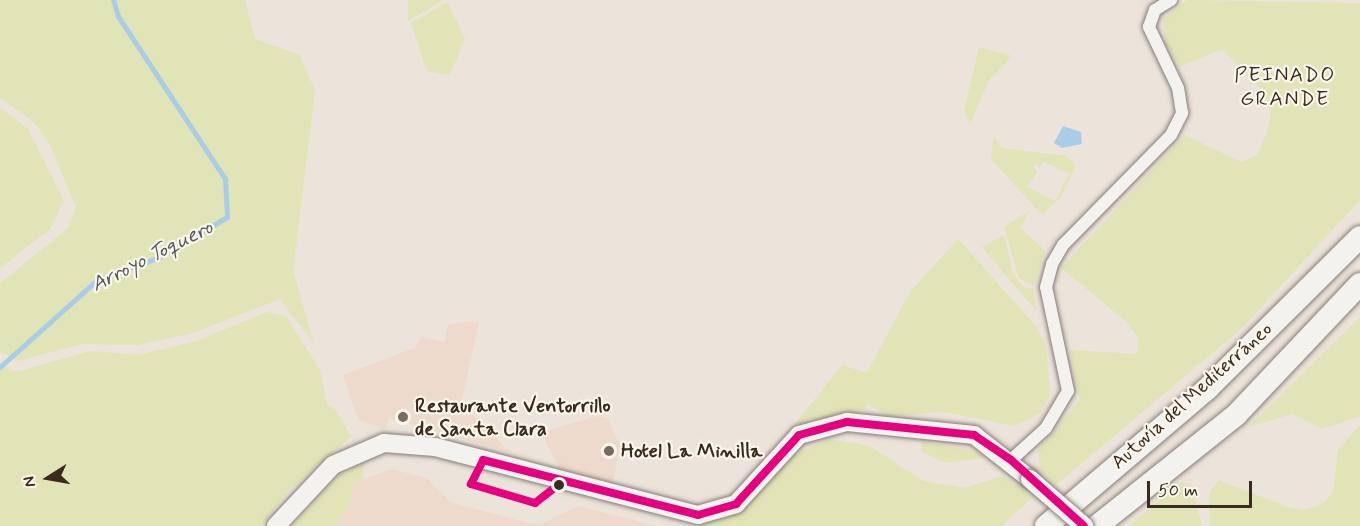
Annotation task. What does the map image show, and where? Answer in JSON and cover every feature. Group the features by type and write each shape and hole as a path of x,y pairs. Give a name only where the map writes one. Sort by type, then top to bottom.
{"highway":[{"name":"Autovía del Mediterráneo","path":"1046,526 1208,388 1360,237"},
{"name":"Autovía del Mediterráneo","path":"1097,526 1236,415 1360,284"}],"main road":[{"path":"276,526 333,465 384,442 435,447 698,515 736,504 799,435 830,424 974,435 1011,460 1084,526"}],"street":[{"path":"1011,460 1046,428 1068,391 1046,287 1052,264 1063,245 1171,135 1182,113 1178,88 1149,27 1155,10 1171,0"}],"shaded area":[{"path":"471,321 479,323 461,403 510,452 389,418 385,429 358,420 343,375 414,348 421,337 444,342 448,325"},
{"path":"596,416 607,418 620,445 612,487 561,471 541,433"},
{"path":"392,469 426,478 451,502 528,523 541,524 578,506 656,526 333,526 349,508 353,483"}],"green space":[{"path":"0,0 245,0 255,39 300,55 315,91 293,271 314,344 280,299 193,333 137,345 81,344 18,361 0,351 0,283 67,229 76,207 49,143 34,122 0,98"},
{"path":"408,0 443,0 408,21"},
{"path":"1187,0 1360,3 1360,200 1241,329 1056,485 1040,471 1038,450 1080,400 1070,350 1137,354 1139,339 1127,322 1061,268 1185,135 1241,162 1258,155 1267,132 1271,111 1261,89 1222,49 1180,67 1166,44 1163,19"},
{"path":"447,2 465,38 450,75 427,71 411,23"},
{"path":"979,47 1012,56 989,80 970,124 964,111"},
{"path":"0,108 28,129 64,201 50,229 0,268"},
{"path":"994,135 1001,148 1066,156 1076,166 1061,197 1042,215 991,159","holes":["1043,161 1069,174 1055,201 1027,187 1037,172 1032,165 1041,167"]},
{"path":"1029,211 1021,228 1045,251 1034,286 1019,278 1004,227"},
{"path":"1004,235 1013,273 1023,287 1034,289 1036,311 982,247"},
{"path":"958,239 1035,325 1046,345 1050,394 1040,413 1015,426 943,412 889,416 868,404 862,413 812,420 787,434 842,365 867,373 910,292"},
{"path":"267,312 286,316 320,370 327,405 336,410 351,437 289,490 261,526 0,526 0,364 18,372 90,351 139,355 196,341"},
{"path":"1360,317 1360,416 1322,429 1292,414 1248,427"},
{"path":"1360,425 1360,526 1210,526 1209,493 1219,480 1287,507 1304,510 1323,504 1333,492 1338,450"},
{"path":"828,439 870,446 923,481 964,488 1003,476 1033,497 1001,526 693,526 742,508 788,458"},
{"path":"921,441 973,451 989,457 945,463 922,452"},
{"path":"364,462 363,479 353,483 349,508 333,526 293,526 338,476"},
{"path":"1183,481 1192,487 1202,526 1129,526"}],"water":[{"path":"1063,126 1081,132 1082,144 1062,148 1054,143"}],"waterway":[{"name":"Arroyo Toquero","path":"0,367 97,280 160,257 227,217 225,179 118,17 113,0"}],"transit line":[{"path":"562,482 535,503 471,484 483,460 698,515 736,504 799,435 847,422 974,435 1011,460 1084,526"}],"place":[{"name":"Restaurante Ventorrillo de Santa Clara","path":"403,417"},
{"name":"Hotel La Minilla","path":"609,451"}],"district":[{"name":"PEINADO GRANDE","path":"1285,87"}]}
